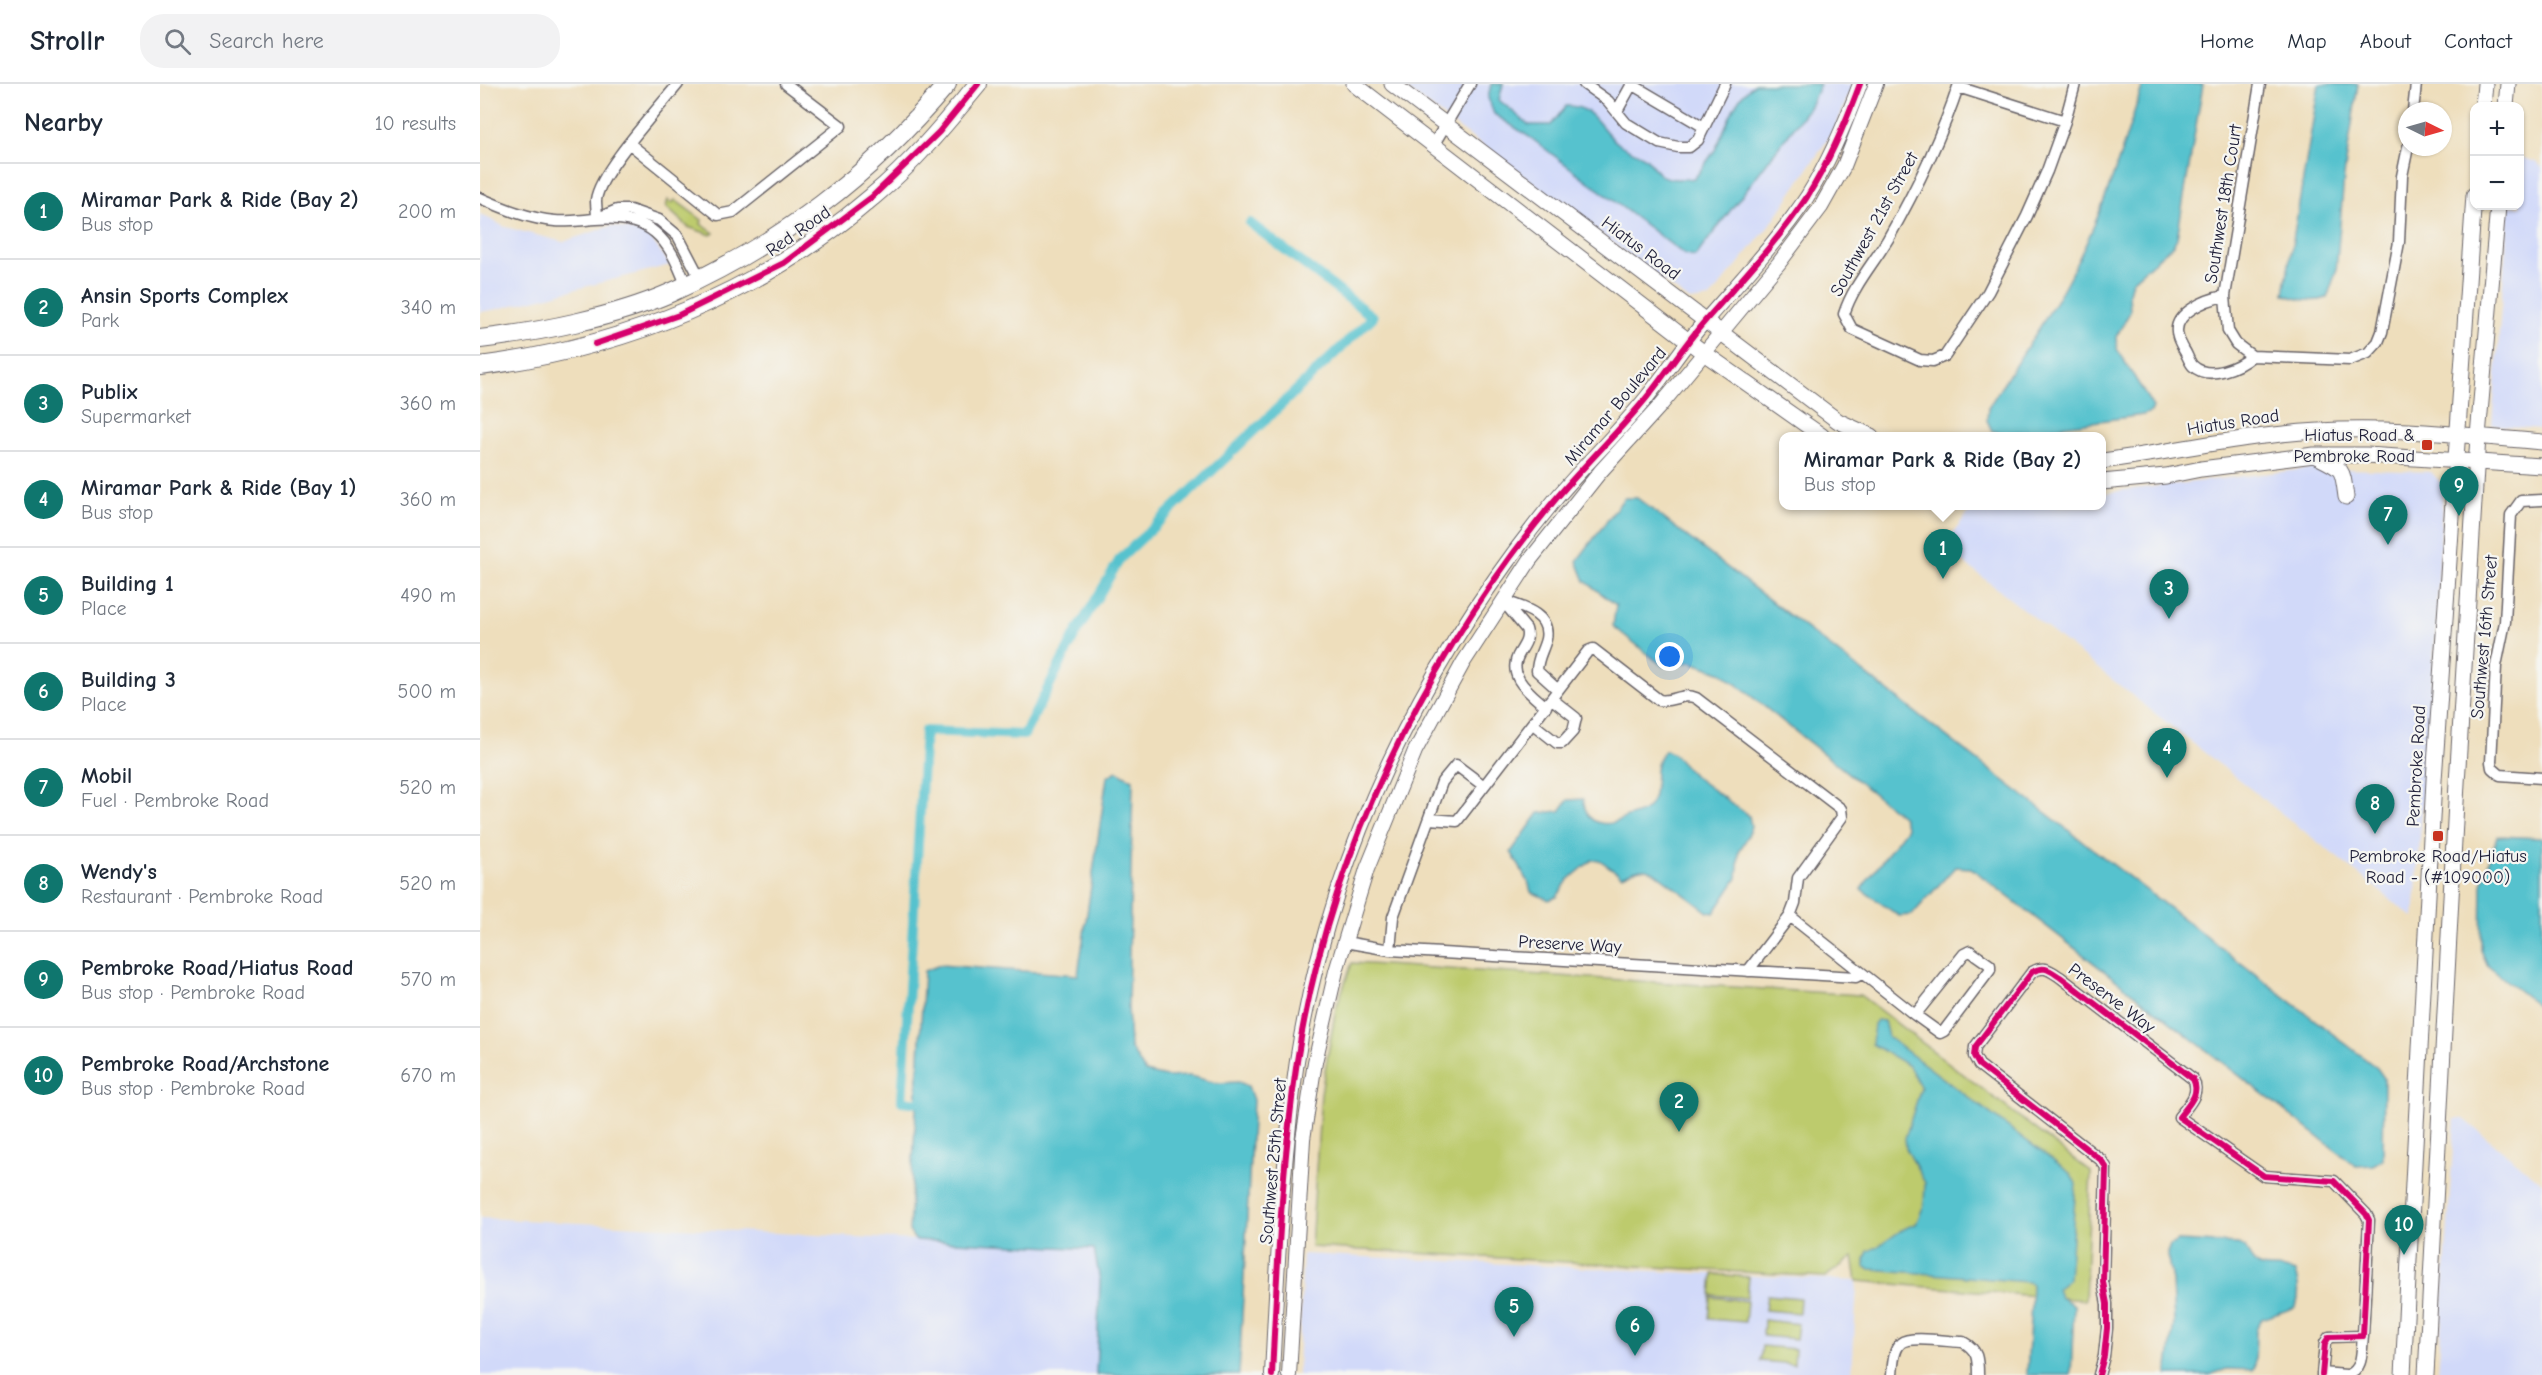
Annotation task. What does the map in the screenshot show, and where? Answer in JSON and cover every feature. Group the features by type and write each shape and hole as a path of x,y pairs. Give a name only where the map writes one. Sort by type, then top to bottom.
{"highway":[{"name":"Red Road","path":"480,339 531,333 628,308 693,281 766,244 854,181 920,117 947,84"},
{"name":"Red Road","path":"480,366 533,359 634,332 679,315 784,263 872,197 939,132 978,84"},
{"path":"708,300 721,280 795,236 808,214"},
{"path":"567,351 580,337 670,307 693,281"}],"main road":[{"path":"1354,84 1704,353 1816,432"},
{"name":"Hiatus Road","path":"1392,84 1838,421 1862,432"},
{"path":"2483,102 2485,84"},
{"path":"2506,102 2508,84"},
{"name":"Pembroke Road","path":"2403,1375 2434,780 2474,210"},
{"path":"2426,1375 2478,436 2498,210"},
{"name":"Hiatus Road","path":"2106,460 2264,436 2321,430 2457,434 2542,442"},
{"path":"2314,455 2336,466 2344,476 2346,497"},
{"path":"2106,482 2166,476 2201,469 2314,455 2366,455 2542,466"},
{"path":"2434,780 2457,783"},
{"path":"2418,1097 2440,1099"}],"street":[{"path":"597,219 596,199 603,180 615,161 678,84"},
{"path":"630,144 718,215 733,212 842,126 786,84"},
{"path":"1434,144 1470,84"},
{"path":"1617,111 1631,84 1704,128"},
{"path":"1588,85 1608,101 1626,123 1659,143 1689,147 1698,140 1725,84"},
{"name":"Miramar Boulevard","path":"1394,750 1446,652 1516,551 1555,499 1646,398 1705,321 1766,252 1808,196 1830,155 1860,84"},
{"name":"Miramar Boulevard","path":"1415,752 1464,663 1530,560 1600,472 1779,263 1821,207 1844,166 1876,84"},
{"path":"1959,85 2065,121 2075,84"},
{"name":"Southwest 18th Court","path":"2252,356 2236,344 2228,331 2225,296 2260,84"},
{"path":"2414,102 2416,84"},
{"name":"Southwest 21st Street","path":"1959,85 1921,181 1884,246 1849,297 1844,314 1852,329 1920,360 1933,361 1945,356 1988,292 2027,216 2065,121"},
{"path":"2225,296 2202,302 2184,316 2178,327 2177,336 2193,366 2203,371 2213,373 2240,366 2252,356 2350,360 2368,353 2378,342 2385,315 2399,242 2402,176 2406,156"},
{"path":"480,198 536,218 575,222 597,219 616,210 641,213 659,220 678,236 693,281"},
{"name":"Southwest 16th Street","path":"2542,500 2527,499 2517,504 2511,514 2505,622 2494,687 2491,762 2496,774 2542,778"},
{"path":"1503,600 1526,629 1528,635 1515,660 1518,680 1552,699 1576,718 1573,731 1562,743 1557,742 1533,724"},
{"path":"1503,600 1530,610 1541,618 1546,627 1546,638 1537,659 1537,671 1552,699"},
{"path":"1429,819 1457,821 1588,651 1593,649 1659,700 1672,700 1683,695 1696,698 1841,809 1842,817 1797,881 1795,903 1790,916 1748,971"},
{"name":"Southwest 25th Street","path":"1272,1375 1286,1140 1298,1057 1315,973 1344,868 1394,750"},
{"name":"Southwest 25th Street","path":"1290,1375 1303,1139 1315,1062 1336,971 1367,869 1415,752"},
{"path":"1390,950 1393,917 1442,782 1452,767 1456,765 1484,786"},
{"path":"1790,916 1935,1031 1944,1031 1990,970 1990,965 1970,951 1964,954 1915,1015"},
{"name":"Preserve Way","path":"1345,942 1390,950 1856,977 1861,974"},
{"name":"Preserve Way","path":"2098,1375 2104,1356 2107,1328 2107,1304 2103,1282 2106,1167 2101,1160 1979,1065 1974,1056 1975,1047 2032,972 2038,968 2046,968 2060,977 2193,1079 2197,1086 2196,1094 2179,1117 2264,1176 2334,1181 2366,1214 2369,1220 2363,1336"},
{"path":"2363,1336 2360,1364 2357,1370 2347,1375 2322,1374 2325,1343 2329,1337 2363,1336"},
{"path":"1892,1375 1900,1343 1909,1339 1963,1342 1975,1351 1977,1375"}],"shaded area":[{"path":"1400,84 1853,84 1836,127 1770,225 1710,298 1690,301"},
{"path":"2524,158 2538,163 2542,168 2542,429 2492,425 2509,210 2524,210"},
{"path":"480,214 505,227 563,242 611,226 647,233 670,265 480,312"},
{"path":"2314,468 2431,472 2443,485 2437,612 2414,918 1943,546 1971,510 2106,510 2106,493"},
{"path":"2455,1119 2464,1119 2542,1183 2542,1375 2438,1375"},
{"path":"480,1218 1094,1249 1100,1281 1096,1375 480,1375"},
{"path":"1303,1254 1857,1281 1852,1375 1298,1375"}],"green space":[{"path":"668,200 672,203 675,200 702,220 701,224 714,233 711,235 688,227 666,207"},
{"path":"1352,963 1860,995 2091,1172 2085,1300 1857,1281 1853,1257 1825,1277 1311,1247 1321,1093 1336,1008"},
{"path":"1713,1274 1749,1277 1747,1298 1711,1295"},
{"path":"1767,1295 1800,1298 1799,1313 1765,1310"},
{"path":"1711,1297 1747,1301 1745,1322 1709,1319"},
{"path":"1764,1320 1798,1324 1796,1339 1763,1336"},
{"path":"1762,1346 1795,1349 1794,1364 1760,1361"}],"water":[{"path":"1491,84 1503,84 1499,100 1529,125 1551,125 1566,106 1576,107 1596,119 1619,144 1646,159 1659,174 1667,178 1682,179 1695,178 1715,150 1741,96 1755,84 1820,84 1810,106 1695,257 1685,255 1531,138 1494,114 1488,98"},
{"path":"2143,84 2203,84 2177,238 2173,245 2132,281 2129,293 2130,312 2116,337 2117,349 2153,407 2151,412 2020,432 1992,431 1987,420 1988,408 2066,283 2096,220"},
{"path":"2319,84 2358,84 2344,176 2336,272 2327,298 2311,301 2284,294"},
{"path":"1624,498 1637,498 2377,1068 2384,1078 2383,1159 2373,1165 2356,1166 1971,868 1955,867 1912,915 1899,916 1861,889 1907,828 1902,816 1722,673 1691,662 1663,666 1613,626 1616,605 1585,581 1577,561"},
{"path":"1666,750 1674,754 1694,776 1749,816 1751,826 1739,852 1737,878 1714,913 1708,912 1654,872 1641,869 1622,876 1601,861 1592,860 1568,880 1557,897 1549,900 1531,892 1528,881 1511,852 1539,813 1560,811 1568,800 1583,799 1588,815 1601,823 1614,822 1641,812 1651,804 1654,796 1657,763"},
{"path":"1117,771 1133,780 1128,1005 1130,1047 1145,1072 1166,1077 1190,1076 1217,1083 1239,1082 1248,1086 1253,1100 1239,1375 1096,1375 1100,1281 1094,1249 915,1240 909,1231 924,971 940,965 1078,975 1107,777"},
{"path":"2497,836 2542,838 2542,1009 2488,966 2481,950 2482,884"},
{"path":"1877,1020 1884,1021 1888,1037 2071,1174 2076,1184 2069,1279 2057,1289 2060,1297 2074,1305 2071,1375 2027,1375 2032,1285 2028,1282 1865,1267 1868,1251 1881,1245 1903,1229 1916,1224 1924,1205 1925,1183 1906,1148 1905,1138 1921,1088 1909,1066 1872,1044 1874,1024"},
{"path":"2178,1241 2238,1244 2245,1247 2250,1257 2260,1267 2295,1272 2298,1290 2296,1307 2262,1319 2256,1330 2253,1370 2227,1369 2209,1375 2167,1375 2174,1323 2172,1281 2167,1253 2170,1245"}],"waterway":[{"path":"930,1104 902,1101 925,731 1024,735 1075,635 1120,559 1373,317 1250,223"}],"cycle path":[{"path":"595,344 679,315 784,263 872,197 939,132 978,84"},
{"path":"1272,1375 1284,1178 1297,1061 1312,984 1332,909 1358,835 1388,764 1424,694 1463,627 1507,563 1554,501 1647,397 1697,330 1771,245 1807,197 1823,170 1860,84"},
{"path":"2099,1375 2107,1328 2107,1304 2103,1282 2106,1167 2101,1160 1979,1065 1974,1056 1975,1047 2032,972 2040,969 2049,970 2060,977 2193,1079 2194,1094 2179,1117 2264,1176 2334,1181 2366,1214 2369,1220 2363,1336 2329,1337 2325,1343 2322,1375"}],"place":[{"name":"Hiatus Road & Pembroke Road","path":"2427,445"},
{"name":"Pembroke Road/Hiatus Road","path":"2459,516"},
{"name":"Mobil","path":"2388,545"},
{"name":"Miramar Park & Ride (Bay 2)","path":"1943,579"},
{"name":"Publix","path":"2169,619"},
{"name":"Miramar Park & Ride (Bay 1)","path":"2167,778"},
{"name":"Wendy's","path":"2375,834"},
{"name":"Pembroke Road/Hiatus Road - (#109000)","path":"2438,836"},
{"name":"Ansin Sports Complex","path":"1679,1132"},
{"name":"Pembroke Road/Archstone","path":"2404,1255"},
{"name":"Building 1","path":"1514,1337"},
{"name":"Building 3","path":"1635,1356"}]}
